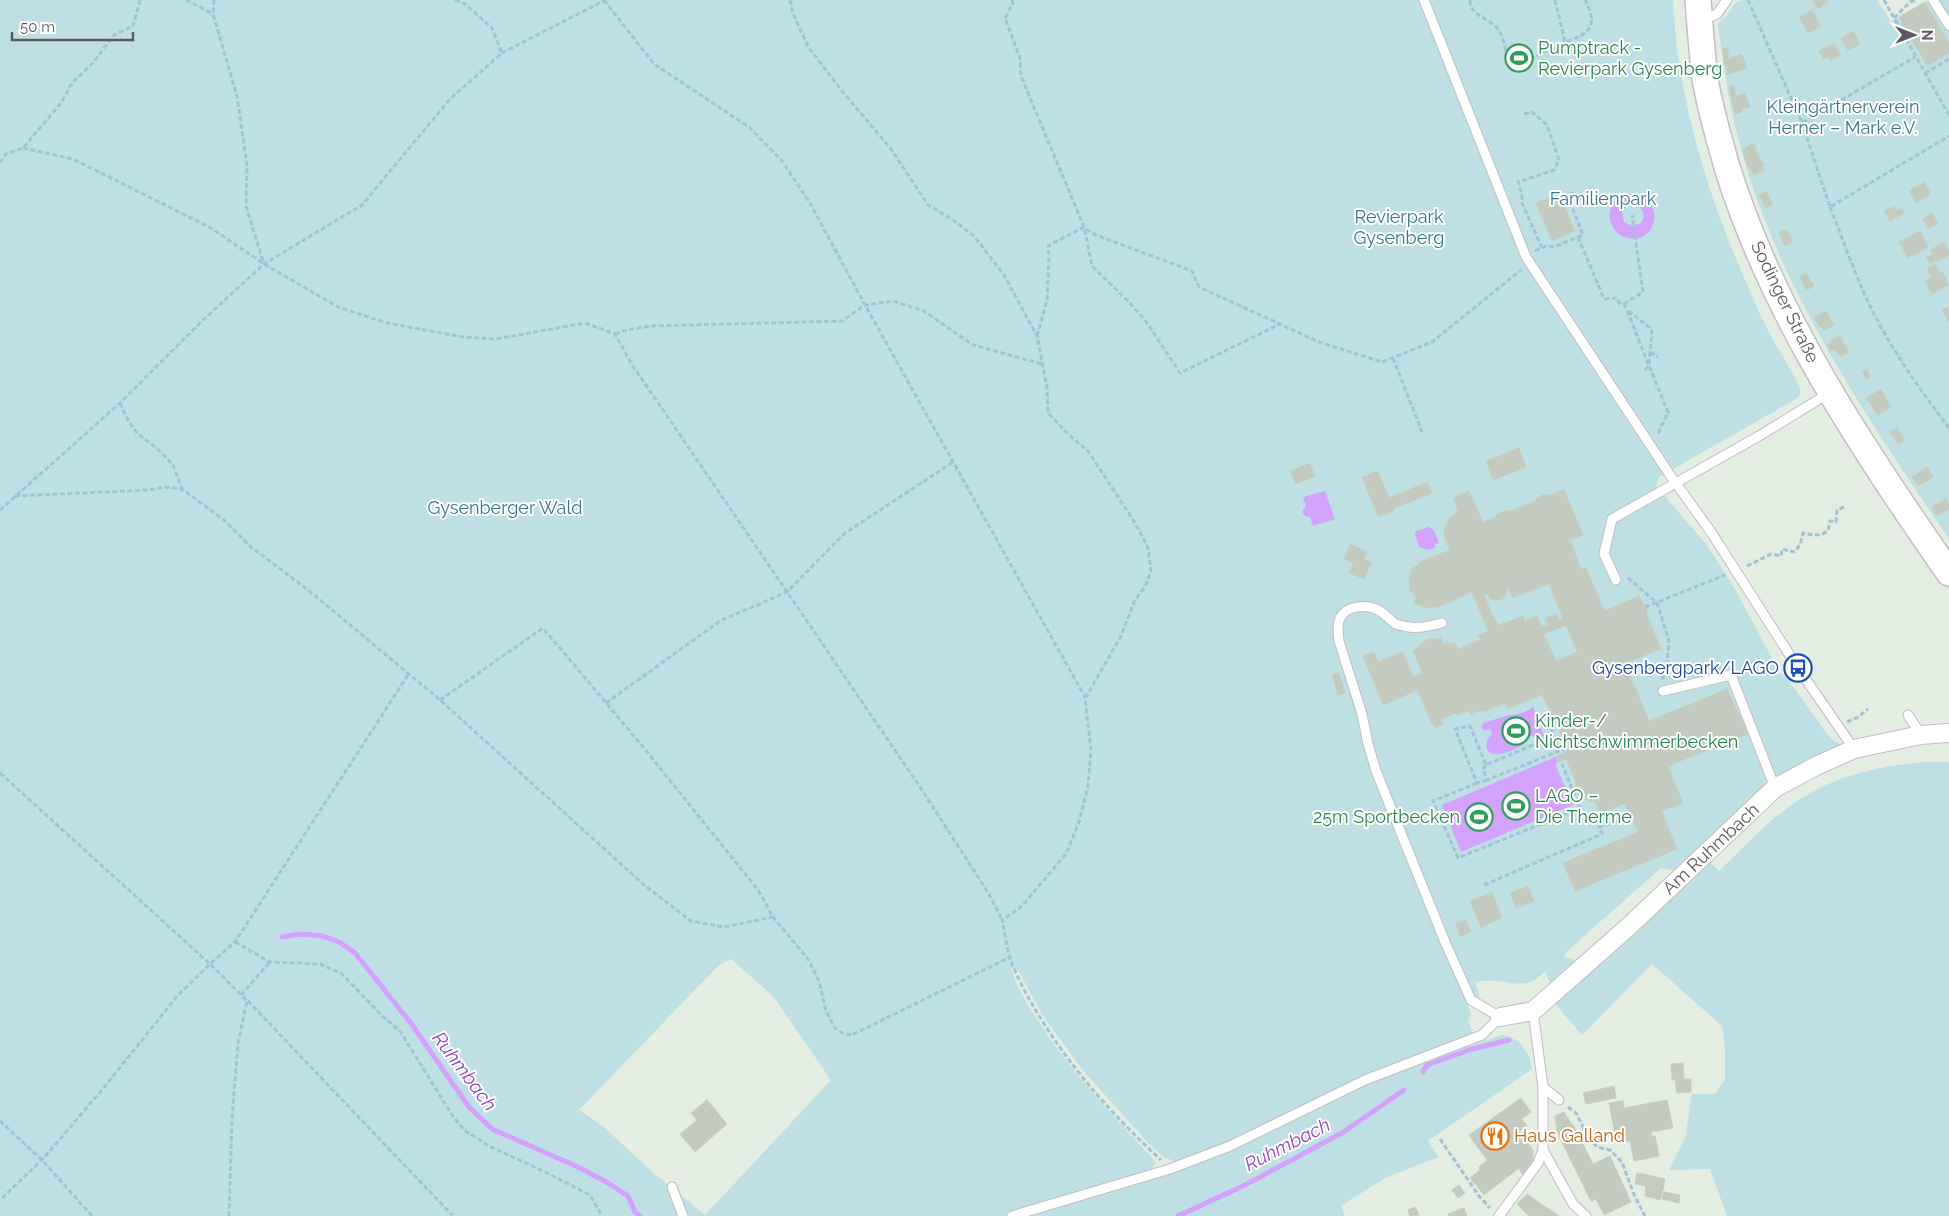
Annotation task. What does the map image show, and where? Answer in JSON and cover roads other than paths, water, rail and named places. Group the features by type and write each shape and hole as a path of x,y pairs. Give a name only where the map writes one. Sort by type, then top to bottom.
{"main road":[{"name":"Sodinger Straße","path":"1699,10 1705,80 1717,133 1742,211 1769,279 1795,330 1831,392 1908,513 1949,573"}],"street":[{"name":"Am Ruhmbach","path":"1533,1011 1627,928 1775,788 1816,766 1854,749 1921,735 1949,733"},
{"path":"1500,1017 1533,1011"}],"lane":[{"path":"1424,0 1528,259 1676,484 1711,532 1798,668 1854,749"},
{"path":"1699,10 1717,14 1727,0"},
{"path":"1933,0 1949,25"},
{"path":"1616,580 1604,554 1612,519 1676,484 1831,392"},
{"path":"1012,1216 1170,1169 1230,1146 1365,1080 1482,1035 1500,1017 1471,1000 1445,942 1376,771 1362,714 1339,641 1340,618 1348,611 1361,606 1370,606 1380,611 1395,624 1409,627 1424,628 1442,623"},
{"path":"1663,691 1731,675 1775,788"},
{"path":"1908,715 1921,735"},
{"path":"1499,1216 1538,1163 1543,1150 1543,1088 1533,1011"},
{"path":"1543,1088 1559,1100"},
{"path":"1543,1150 1573,1204 1586,1216"},
{"path":"672,1187 682,1216"}],"waterway":[{"name":"Ruhmbach","path":"282,937 301,934 323,936 339,942 355,953 410,1022 469,1107 492,1129 578,1167 608,1183 628,1196 635,1212 640,1216"},
{"name":"Ruhmbach","path":"1423,1072 1427,1065 1469,1050 1509,1040"},
{"name":"Ruhmbach","path":"1178,1216 1243,1186 1342,1133 1404,1090"}],"place":[{"name":"Pumptrack - Revierpark Gysenberg","path":"1519,58"},
{"name":"Gysenbergpark/LAGO","path":"1798,668"},
{"name":"Kinder-/ Nichtschwimmerbecken","path":"1516,731"},
{"name":"LAGO – Die Therme","path":"1516,806"},
{"name":"25m Sportbecken","path":"1479,817"},
{"name":"Haus Galland","path":"1495,1136"}],"park label":[{"name":"Kleingärtnerverein Herner – Mark e.V.","path":"1843,117"},
{"name":"Familienpark","path":"1603,199"},
{"name":"Revierpark Gysenberg","path":"1399,227"},
{"name":"Gysenberger Wald","path":"505,508"}]}
